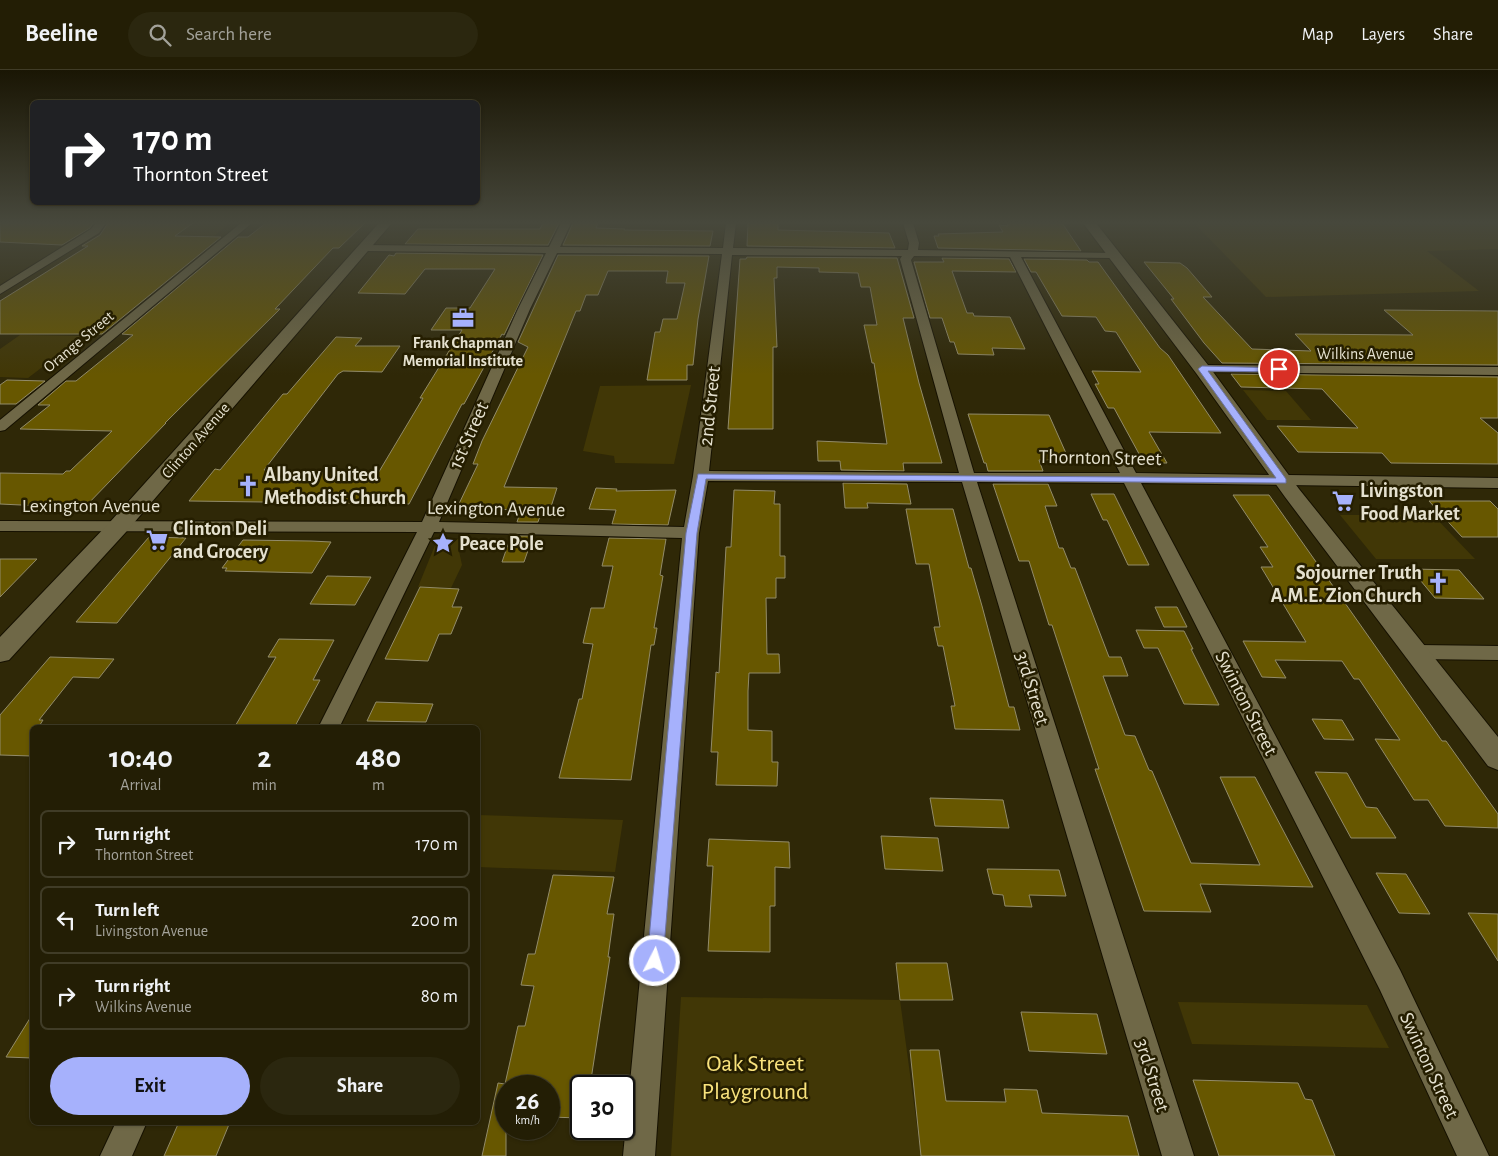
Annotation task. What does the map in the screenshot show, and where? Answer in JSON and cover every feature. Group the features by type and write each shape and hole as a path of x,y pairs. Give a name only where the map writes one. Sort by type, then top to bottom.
{"street":[{"path":"0,290 26,274"},
{"name":"Orange Street","path":"0,427 186,274"},
{"name":"Clinton Avenue","path":"0,653 118,527 340,274"},
{"name":"1st Street","path":"329,725 428,527 541,274"},
{"name":"2nd Street","path":"639,1156 691,533 701,476 725,274"},
{"name":"3rd Street","path":"909,274 968,477 1178,1156"},
{"name":"Swinton Street","path":"1024,274 1390,980 1473,1156"},
{"path":"1127,274 1202,369 1283,481 1418,652 1498,758"},
{"name":"Wilkins Avenue","path":"1202,369 1498,371"},
{"name":"Thornton Street","path":"701,476 1131,478 1498,483"},
{"name":"Lexington Avenue","path":"0,526 428,527 691,533"},
{"path":"1418,652 1498,653"},
{"path":"116,1156 131,1125"}],"green space":[{"path":"1243,274 1456,274 1479,291 1266,297"},
{"path":"20,335 83,336 28,378 0,377 0,349"},
{"path":"691,385 674,464 615,463 614,456 583,451 600,386"},
{"path":"1243,390 1286,391 1311,420 1267,420"},
{"path":"1340,515 1433,515 1475,559 1376,559"},
{"path":"438,538 463,539 459,551 462,565 451,588 418,587"},
{"path":"480,815 623,820 615,872 480,867"},
{"name":"Oak Street Playground","path":"681,997 900,1000 921,1156 671,1156"},
{"path":"1178,1002 1367,1005 1389,1048 1192,1044"}],"building":[{"path":"44,274 176,274 102,334 0,334 0,301"},
{"path":"194,274 309,274 275,309 280,309 165,423 84,508 0,504 0,473 63,474 66,471 70,471 112,431 20,429 50,405 38,405 66,381 76,381 133,335 122,334"},
{"path":"374,274 421,274 405,294 358,293"},
{"path":"492,274 534,274 504,335 502,334 464,404 462,404 409,504 189,501 215,469 220,470 283,394 287,394 336,337 362,338 355,346 400,346 382,372 343,371 338,374 264,470 377,475 423,398 420,398 462,330 431,330 446,308 470,308"},
{"path":"549,274 607,274 598,295 586,295 580,311 576,311 504,487 557,488 550,510 542,510 538,522 517,522 521,510 457,508 478,464 473,464 482,441 528,347 518,342"},
{"path":"668,274 706,274 693,365 687,365 687,380 647,380 655,332 660,332 663,319 677,319 685,283 666,283"},
{"path":"739,274 777,274 777,278 774,278 777,347 773,347 773,429 728,429"},
{"path":"858,274 901,274 914,318 903,318 942,463 903,463 904,471 841,470 840,461 818,461 817,441 887,444 874,363 872,363 864,325 877,325 870,287 861,287"},
{"path":"917,274 953,274 967,313 973,313 974,316 1010,317 1025,349 992,348 994,355 958,354 954,342 950,342 942,318 930,318"},
{"path":"1037,274 1106,274 1160,348 1168,355 1221,433 1149,432 1167,463 1144,463 1114,408 1108,408 1095,384 1099,384 1092,371 1141,372 1116,332 1105,331 1096,317 1062,316"},
{"path":"1153,274 1192,274 1212,297 1203,297 1252,349 1311,351 1295,334 1413,335 1384,310 1498,311 1498,365 1222,363 1204,343 1171,299 1174,299"},
{"path":"1231,374 1498,377 1498,418 1480,418 1498,433 1498,464 1391,463 1382,453 1298,452 1277,426 1358,428 1322,389 1241,387"},
{"path":"7,380 45,381 16,404 0,404 0,385"},
{"path":"968,414 1049,415 1069,460 1039,460 1043,471 988,471"},
{"path":"843,483 907,484 911,504 867,503 868,508 845,508"},
{"path":"993,484 1048,484 1057,506 1045,506 1059,548 1063,548 1071,568 1075,568 1109,657 1121,657 1128,676 1103,676 1125,735 1135,736 1191,863 1260,865 1220,777 1255,777 1313,887 1200,884 1211,912 1144,911 1095,769 1099,769 1052,625 1049,625 1029,561 1019,561"},
{"path":"596,488 617,489 616,491 676,490 668,525 612,524 616,510 589,509"},
{"path":"734,490 775,491 774,504 780,504 780,556 785,556 785,578 776,578 776,598 766,598 767,654 779,654 780,673 749,673 748,691 748,730 772,731 772,762 778,762 777,786 716,785 718,752 711,752 716,672 719,673 726,547 731,547"},
{"path":"1091,494 1114,494 1149,565 1128,565 1107,520 1103,520"},
{"path":"1233,495 1269,495 1442,741 1446,741 1498,814 1498,828 1445,826 1428,800 1414,800 1375,739 1400,740 1359,679 1354,679 1342,661 1275,660 1286,678 1262,677 1243,641 1306,642 1261,567 1273,567 1260,547 1268,547"},
{"path":"1429,501 1490,501 1498,509 1498,537 1462,537"},
{"path":"906,509 953,509 969,568 971,568 982,606 1009,707 1014,707 1020,730 955,729 951,706 955,706 943,646 938,646 934,627 940,627 929,564 916,564"},
{"path":"511,536 533,536 524,562 502,562"},
{"path":"149,537 186,538 117,623 76,622"},
{"path":"609,538 666,539 660,575 663,576 654,628 657,628 654,645 651,645 631,780 559,778 579,699 582,699 593,644 583,643 591,608 604,608 613,566 602,566"},
{"path":"243,540 331,542 312,573 225,571 227,568 222,568"},
{"path":"0,559 37,559 0,597"},
{"path":"1411,569 1459,570 1484,599 1435,598"},
{"path":"327,576 371,577 355,605 310,604"},
{"path":"420,587 459,589 452,607 462,607 451,634 439,634 428,661 385,659"},
{"path":"1155,607 1177,607 1187,627 1164,627"},
{"path":"1136,630 1184,631 1219,705 1184,704 1158,648 1144,648"},
{"path":"279,639 334,640 313,680 320,680 296,725 236,725 276,657 268,657"},
{"path":"50,657 114,659 99,678 73,677 39,720 43,720 40,725 30,725 30,756 0,755 0,715"},
{"path":"376,702 433,704 426,722 367,721"},
{"path":"1312,719 1342,720 1354,740 1324,739"},
{"path":"1315,772 1347,773 1366,807 1377,808 1396,838 1351,838"},
{"path":"930,798 1003,800 1009,828 935,826"},
{"path":"881,836 938,838 943,871 885,869"},
{"path":"709,839 789,842 790,868 775,867 775,906 770,906 770,952 708,951 713,866 707,866"},
{"path":"987,869 1059,870 1066,896 1029,895 1032,907 1005,906 1003,895 993,894"},
{"path":"1376,873 1406,874 1430,914 1399,913"},
{"path":"553,875 614,877 607,914 614,914 608,957 610,957 592,1075 570,1075 570,1118 560,1117 560,1075 507,1075 518,1026 525,1026 534,986 521,985 528,954 535,954"},
{"path":"1468,913 1498,914 1498,961"},
{"path":"896,963 947,963 953,1000 900,1000"},
{"path":"1021,1012 1097,1014 1107,1054 1029,1051"},
{"path":"30,1018 30,1058 6,1057"},
{"path":"910,1050 939,1050 946,1101 1006,1102 1004,1089 1037,1090 1042,1113 1128,1116 1139,1156 921,1156"},
{"path":"1193,1080 1298,1083 1305,1099 1312,1100 1335,1156 1219,1156"},
{"path":"495,1097 495,1140 506,1140 506,1156 482,1156"},
{"path":"178,1125 229,1125 216,1156 164,1156"}],"place":[{"name":"Frank Chapman Memorial Institute","path":"463,318"},
{"name":"Albany United Methodist Church","path":"248,486"},
{"name":"Livingston Food Market","path":"1343,501"},
{"name":"Clinton Deli and Grocery","path":"157,540"},
{"name":"Peace Pole","path":"443,543"},
{"name":"Sojourner Truth A.M.E. Zion Church","path":"1438,583"}],"route":[{"path":"655,961 691,533 701,476 1131,478 1283,481 1202,369 1279,369"}]}
